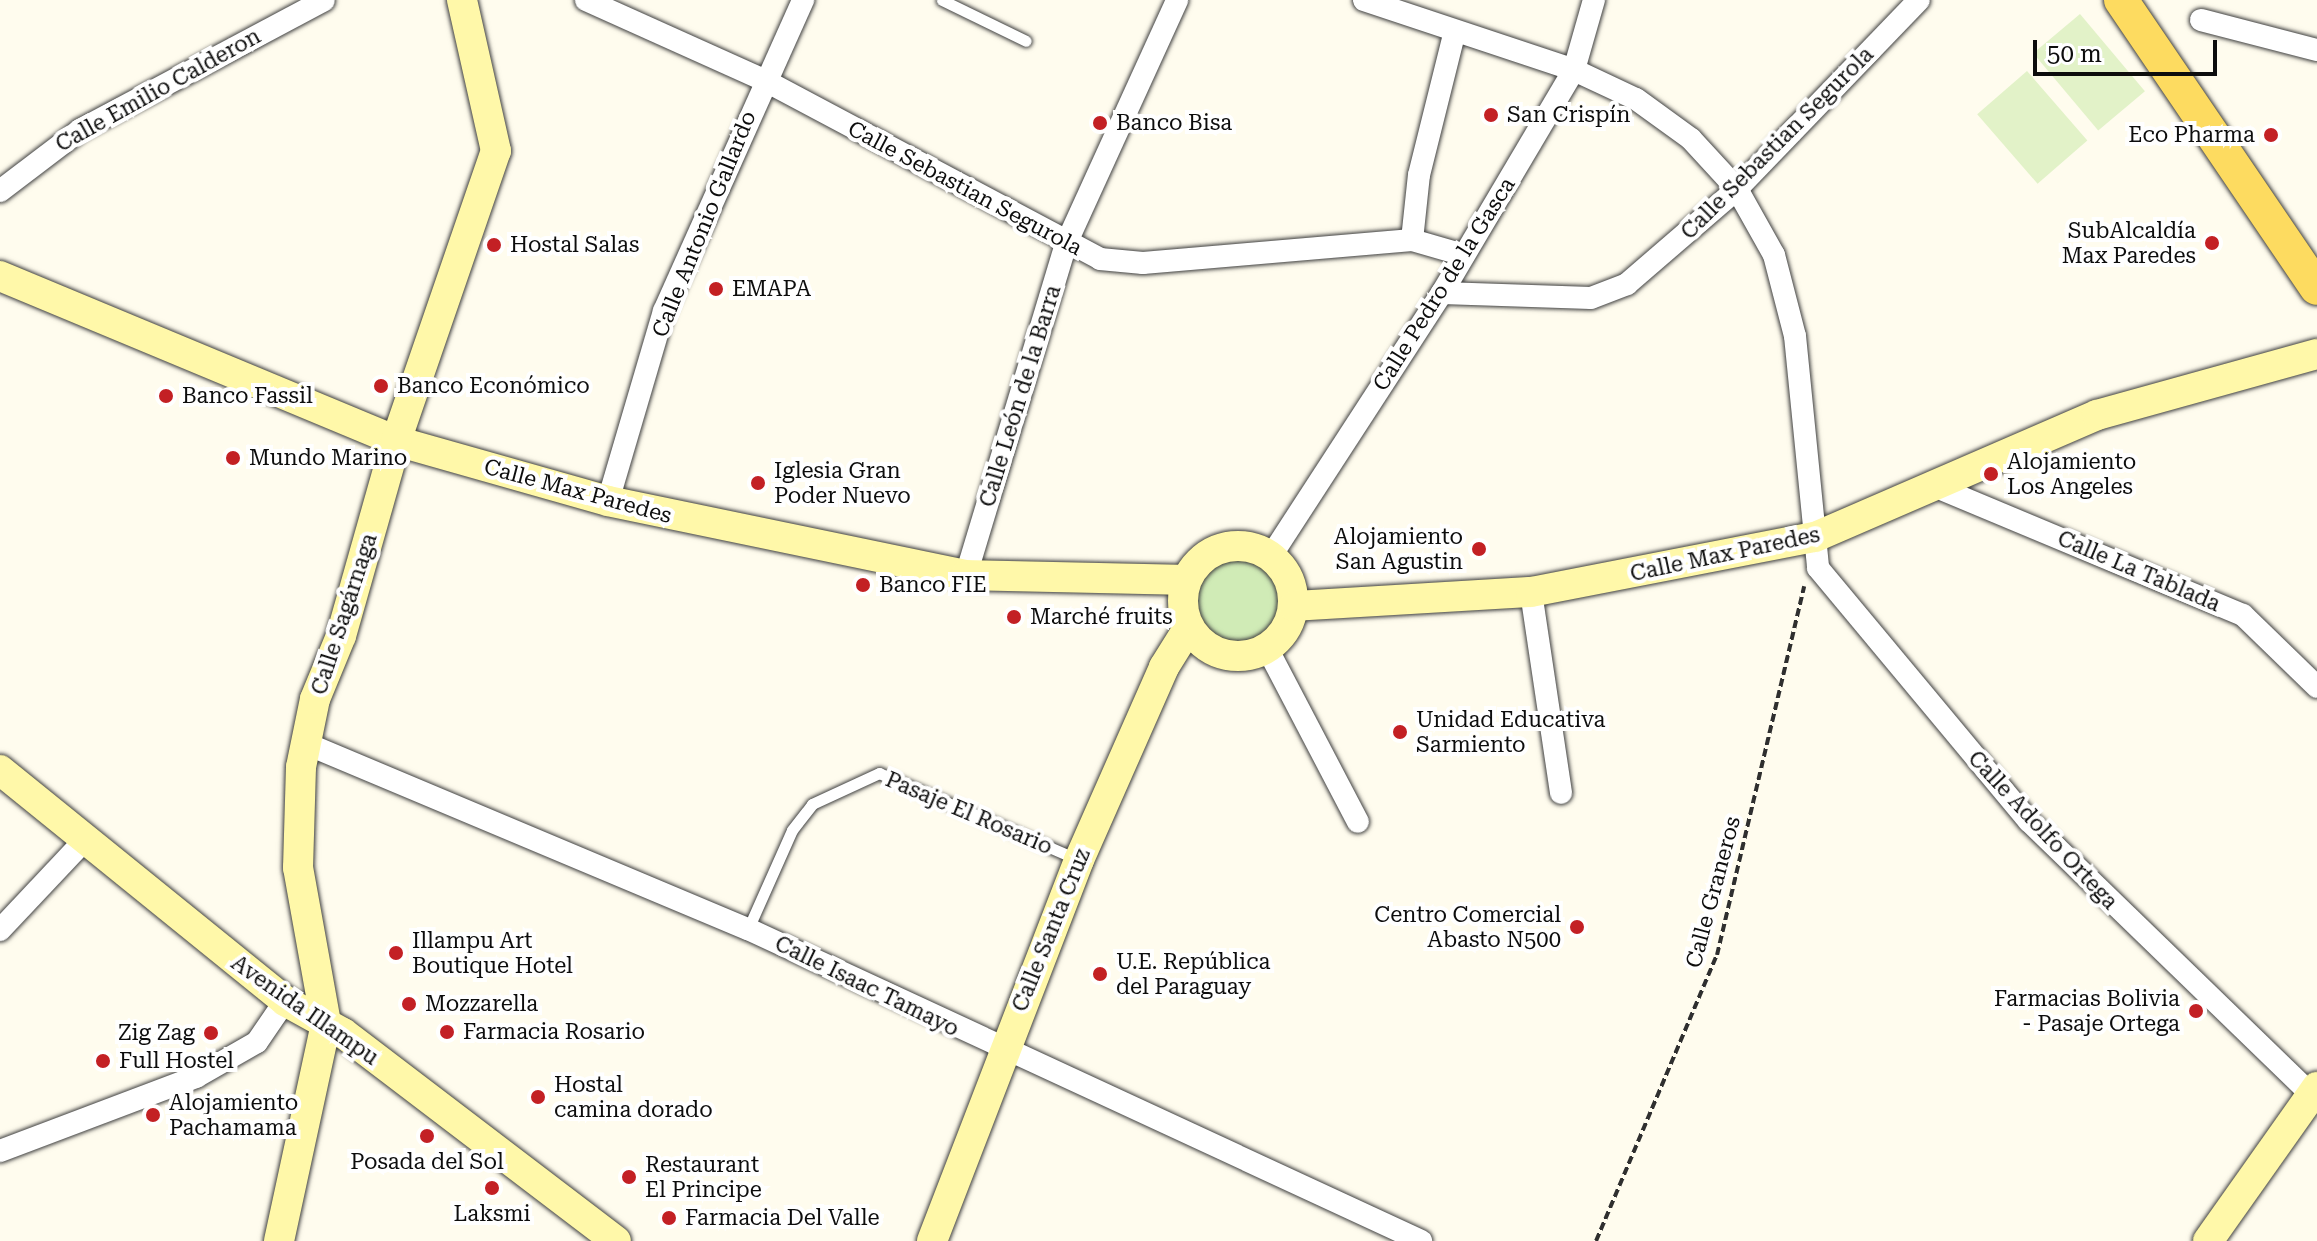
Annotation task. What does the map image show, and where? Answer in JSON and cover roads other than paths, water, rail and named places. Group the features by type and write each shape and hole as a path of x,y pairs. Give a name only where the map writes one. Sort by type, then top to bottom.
{"main road":[{"name":"Calle Sagárnaga","path":"279,1241 326,1023 298,868 307,744 396,441 496,151 462,0"},
{"path":"2121,0 2317,288"},
{"name":"Calle Max Paredes","path":"0,276 396,441 608,501 966,575 1186,580"},
{"name":"Calle Max Paredes","path":"1294,606 1531,592 1815,537 1939,488 2097,415 2317,354"},
{"path":"1230,546 1271,556 1289,578 1294,606 1267,648 1224,654 1189,627 1186,580 1204,557 1230,546"},
{"name":"Calle Santa Cruz","path":"932,1241 1001,1052 1079,860 1152,692 1189,627"},
{"name":"Avenida Illampu","path":"0,770 82,843 285,1001 326,1023 616,1241"},
{"path":"2208,1241 2314,1091"}],"street":[{"name":"Calle Emilio Calderon","path":"0,191 80,130 324,0"},
{"name":"Calle Sebastian Segurola","path":"586,0 764,80 1066,244 1100,259 1143,263 1412,240 1464,255"},
{"name":"Calle Antonio Gallardo","path":"608,501 664,311 764,80 803,0"},
{"name":"Calle León de la Barra","path":"966,575 1066,244 1177,0"},
{"name":"Calle Adolfo Ortega","path":"1364,0 1574,70 1636,99 1680,131 1737,189 1774,255 1795,336 1818,568 2029,821 2314,1091"},
{"name":"Calle Pedro de la Gasca","path":"1271,556 1442,293 1574,70 1594,0"},
{"name":"Calle Sebastian Segurola","path":"1442,293 1608,292 1737,189 1919,0"},
{"path":"2201,20 2317,50"},
{"path":"1412,240 1419,175 1455,31"},
{"name":"Calle La Tablada","path":"1939,488 2243,615 2317,687"},
{"path":"1531,592 1561,793"},
{"path":"1267,648 1358,822"},
{"name":"Calle Isaac Tamayo","path":"307,744 748,929 1001,1052 1419,1241"},
{"path":"0,930 82,843"},
{"path":"0,1151 196,1077 257,1042 285,1001"}],"lane":[{"path":"942,0 1026,41"},
{"name":"Pasaje El Rosario","path":"748,929 792,830 812,804 879,773 1079,860"}],"place":[{"name":"San Crispín","path":"1491,115"},
{"name":"Banco Bisa","path":"1100,123"},
{"name":"Eco Pharma","path":"2271,135"},
{"name":"SubAlcaldía Max Paredes","path":"2212,243"},
{"name":"Hostal Salas","path":"494,245"},
{"name":"EMAPA","path":"716,289"},
{"name":"Banco Económico","path":"381,386"},
{"name":"Banco Fassil","path":"166,396"},
{"name":"Mundo Marino","path":"233,458"},
{"name":"Alojamiento Los Angeles","path":"1991,474"},
{"name":"Iglesia Gran Poder Nuevo","path":"758,483"},
{"name":"Alojamiento San Agustin","path":"1479,549"},
{"name":"Banco FIE","path":"863,585"},
{"name":"Marché fruits","path":"1014,617"},
{"name":"Unidad Educativa Sarmiento","path":"1400,732"},
{"name":"Centro Comercial Abasto N500","path":"1577,927"},
{"name":"Illampu Art Boutique Hotel","path":"396,953"},
{"name":"U.E. República del Paraguay","path":"1100,974"},
{"name":"Mozzarella","path":"409,1004"},
{"name":"Farmacias Bolivia - Pasaje Ortega","path":"2196,1011"},
{"name":"Farmacia Rosario","path":"447,1032"},
{"name":"Zig Zag","path":"211,1033"},
{"name":"Full Hostel","path":"103,1061"},
{"name":"Hostal camina dorado","path":"538,1097"},
{"name":"Alojamiento Pachamama","path":"153,1115"},
{"name":"Posada del Sol","path":"427,1136"},
{"name":"Restaurant El Principe","path":"629,1177"},
{"name":"Laksmi","path":"492,1188"},
{"name":"Farmacia Del Valle","path":"669,1218"}]}
